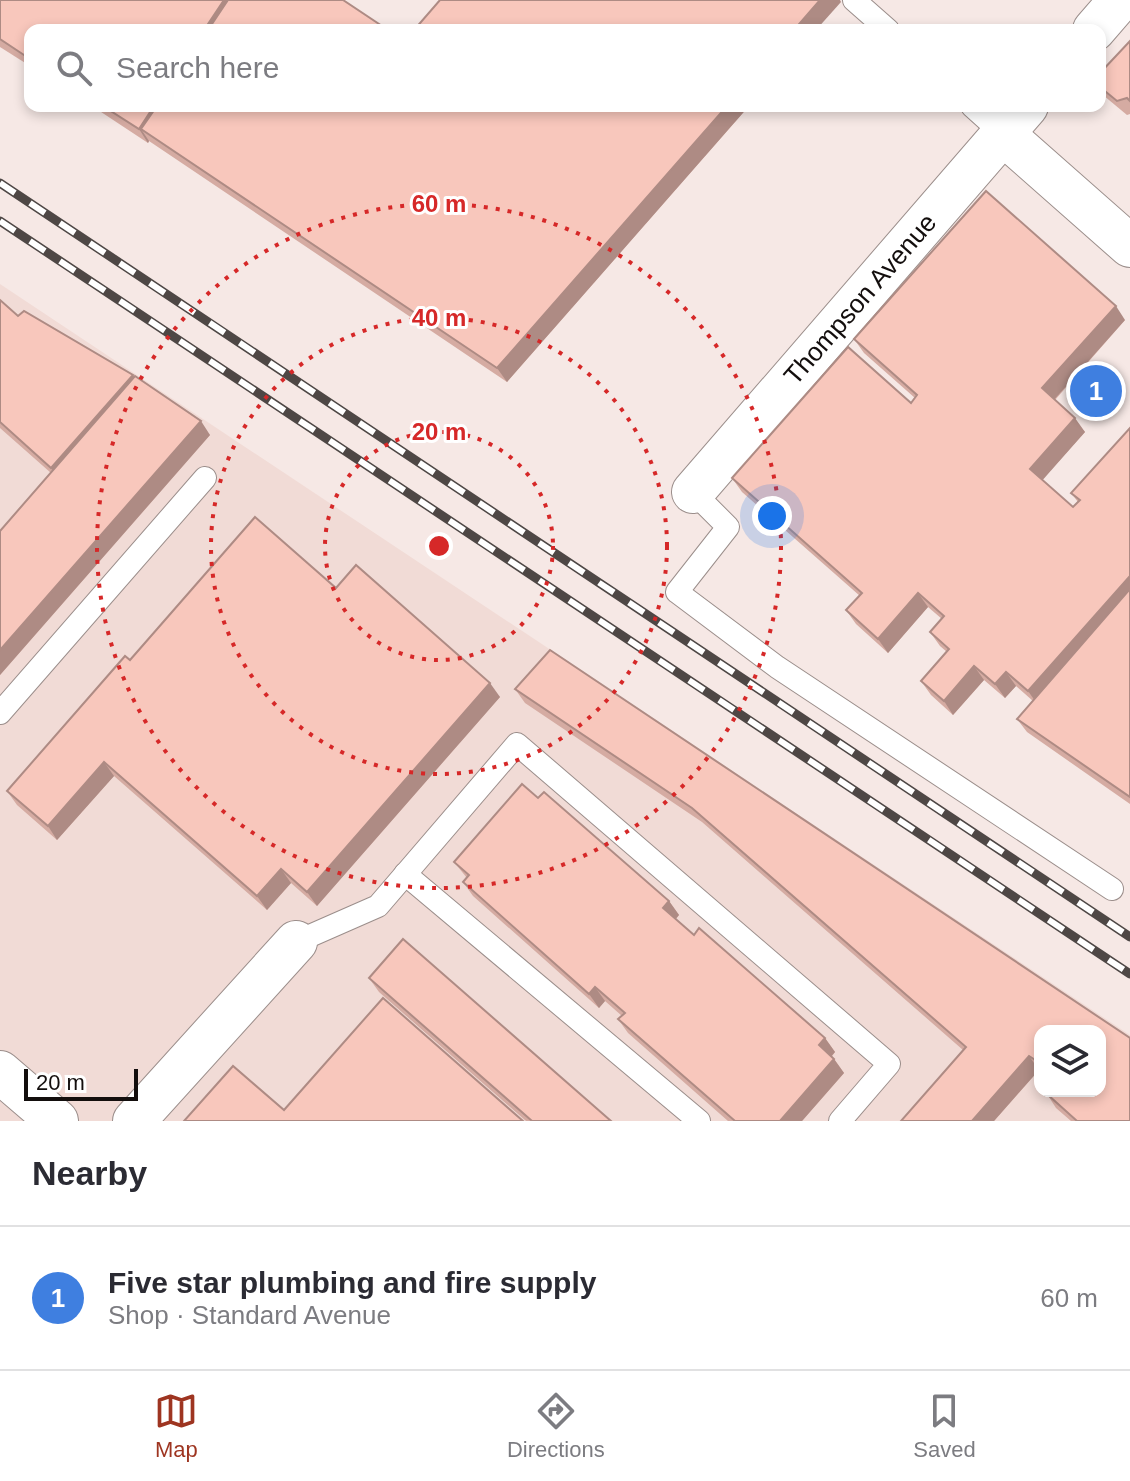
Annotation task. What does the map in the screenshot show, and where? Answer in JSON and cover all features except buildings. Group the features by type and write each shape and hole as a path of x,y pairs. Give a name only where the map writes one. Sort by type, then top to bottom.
{"street":[{"path":"1099,24 1120,0"},
{"path":"1015,120 1130,246"},
{"name":"Thompson Avenue","path":"693,492 1015,120"},
{"path":"134,1121 296,942"},
{"path":"0,1072 57,1121"}],"lane":[{"path":"854,0 881,24"},
{"path":"990,112 1015,120"},
{"path":"0,713 205,478"},
{"path":"693,492 728,527 677,592 777,667 1112,889"},
{"path":"296,942 378,906 517,744 889,1064 840,1121"},
{"path":"405,874 699,1121"}],"shaded area":[{"path":"0,284 1130,1035 1130,1121 0,1121"}],"railway":[{"path":"0,183 1130,937"},
{"path":"0,221 1130,974"}],"place":[{"name":"Five star plumbing and fire supply","path":"1096,391"}]}
